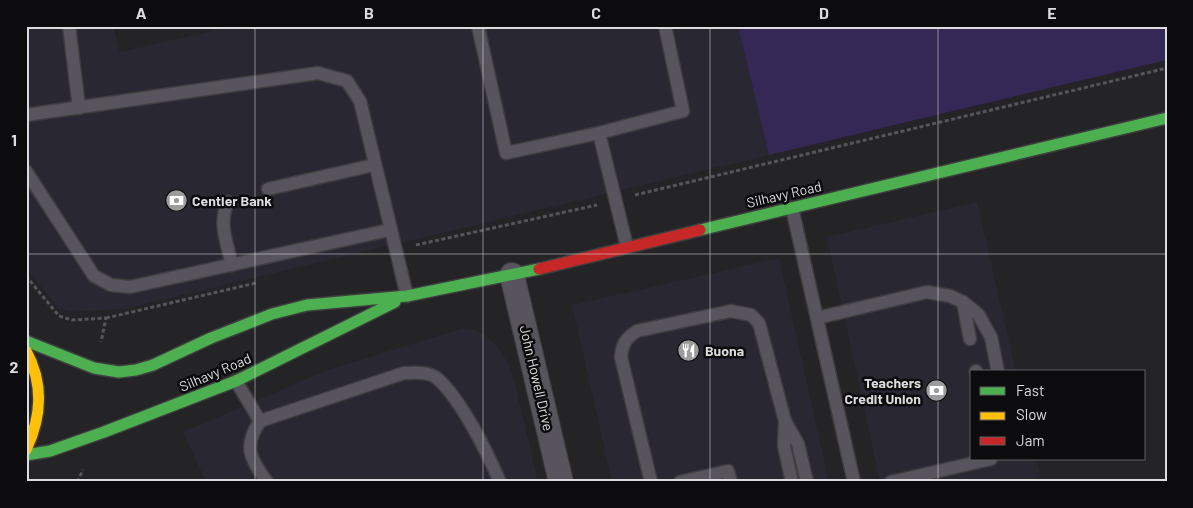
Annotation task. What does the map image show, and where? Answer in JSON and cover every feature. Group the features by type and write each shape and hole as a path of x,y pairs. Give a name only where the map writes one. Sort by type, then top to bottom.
{"street":[{"name":"Silhavy Road","path":"26,342 94,368 127,371 153,365 211,338 272,314 307,305 407,296 512,275 1167,118"},
{"name":"John Howell Drive","path":"512,275 556,480"},
{"name":"Silhavy Road","path":"26,455 50,451 104,432 236,381 407,296"},
{"path":"26,351 32,359 40,383 41,409 35,434 26,450"}],"lane":[{"path":"69,26 79,108"},
{"path":"478,26 506,153 599,133 683,112 665,26"},
{"path":"26,115 318,73 347,81 360,102 389,230 407,296"},
{"path":"599,133 627,247"},
{"path":"268,189 374,165"},
{"path":"26,170 94,276 111,285 130,287 389,230"},
{"path":"228,202 223,212 222,225 232,265"},
{"path":"792,208 854,482"},
{"path":"817,318 927,292 939,293 963,302 978,314 991,337 998,370"},
{"path":"963,302 970,339"},
{"path":"650,482 621,357 622,347 628,336 637,331 731,311 752,315 759,323 764,334 785,422 784,446 792,482"},
{"path":"267,482 257,468 251,453 251,435 260,421 404,373 422,373 437,378 470,420 500,482"},
{"path":"236,381 260,421"},
{"path":"785,422 798,444 807,482"},
{"path":"891,482 987,460"},
{"path":"680,482 728,471 731,482"}],"path":[{"path":"26,276 59,316 72,320 106,318 100,348"}],"shaded area":[{"path":"26,26 113,26 120,52 233,26 738,26 769,155 124,309 69,312 59,309 26,268"},
{"path":"738,26 1167,26 1167,60 769,155"},
{"path":"977,202 1016,370 970,370 970,460 1036,460 1041,477 1022,482 880,482 827,237"},
{"path":"779,258 829,482 612,482 572,305"},
{"path":"465,328 476,330 487,337 498,347 507,361 514,379 538,482 206,482 183,432 327,370"}],"traffic: fast":[{"path":"700,230 1167,118"},
{"path":"26,341 94,368 119,372 136,370 153,365 211,338 272,314 307,305 407,296 539,269"},
{"path":"26,455 50,451 104,432 236,381 395,302"}],"traffic: slow":[{"path":"26,351 36,376 39,400 35,425 26,450"}],"traffic: jam":[{"path":"539,269 700,230"}],"place":[{"name":"Centier Bank","path":"176,200"},
{"name":"Buona","path":"689,350"},
{"name":"Teachers Credit Union","path":"937,390"}]}
